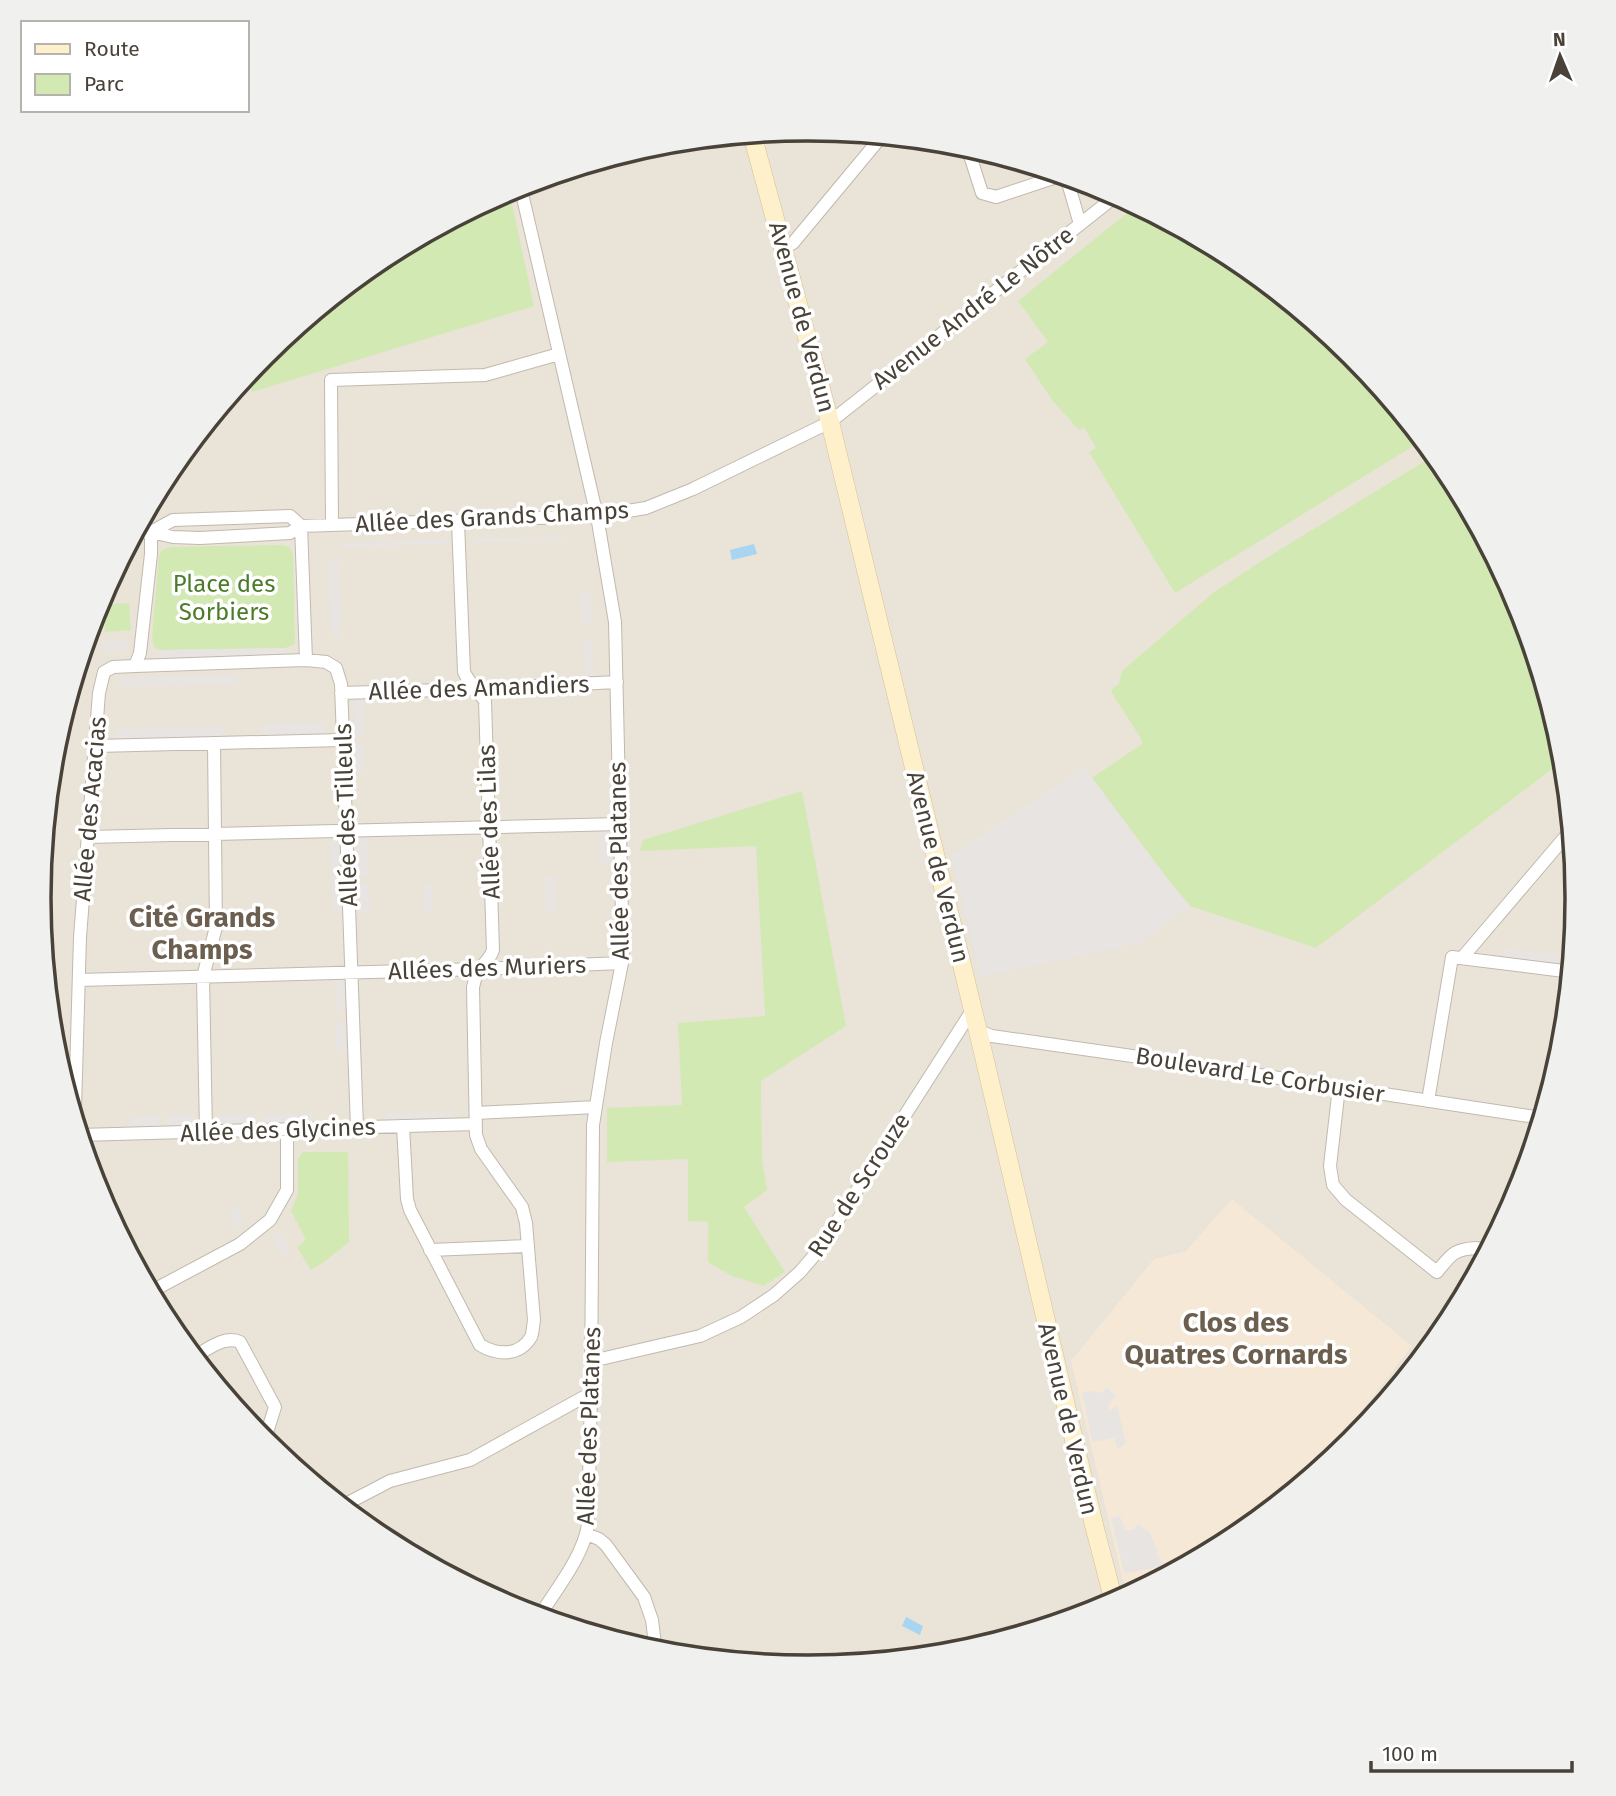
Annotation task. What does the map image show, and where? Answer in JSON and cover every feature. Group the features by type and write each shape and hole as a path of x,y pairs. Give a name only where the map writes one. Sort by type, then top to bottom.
{"main road":[{"name":"Avenue de Verdun","path":"754,142 830,422 1112,1591"}],"street":[{"path":"784,248 793,243 875,144"},
{"path":"971,159 982,193 996,197 1048,180"},
{"path":"1068,187 1080,224"},
{"name":"Allée des Platanes","path":"523,196 597,516 615,622 623,958 593,1125 592,1361 586,1534 579,1553 545,1608"},
{"name":"Avenue André Le Nôtre","path":"830,422 1108,202"},
{"path":"331,525 331,380 485,375 559,354"},
{"name":"Allée des Grands Champs","path":"145,532 200,538 290,533 301,526 597,516 646,508 693,489 830,422"},
{"name":"Allée des Grands Champs","path":"152,532 173,520 290,516 301,526"},
{"name":"Allée des Lilas","path":"430,1250 480,1345 492,1352 505,1353 520,1348 532,1336 534,1320 526,1223 522,1207 481,1149 476,1135 473,987 479,969 489,960 493,950 485,701 464,672 458,522"},
{"path":"152,532 140,653 135,666 306,660 301,526"},
{"name":"Allée des Tilleuls","path":"306,660 336,667 341,684 358,1128"},
{"name":"Allée des Acacias","path":"76,1088 83,892 99,692 104,672 113,667 135,666"},
{"name":"Allée des Amandiers","path":"341,693 617,682"},
{"path":"96,746 343,740"},
{"path":"206,1132 203,977 216,927 214,743"},
{"path":"88,837 620,824"},
{"path":"1462,958 1563,839"},
{"path":"1428,1101 1452,957 1562,971"},
{"name":"Allées des Muriers","path":"79,980 622,963"},
{"name":"Rue de Scrouze","path":"592,1361 700,1336 741,1317 775,1295 800,1272 818,1251 973,1009"},
{"name":"Boulevard Le Corbusier","path":"978,1031 992,1036 1532,1117"},
{"path":"1339,1087 1330,1166 1333,1185 1346,1200 1437,1272 1453,1253 1464,1249 1478,1249"},
{"name":"Allée des Glycines","path":"89,1135 403,1126 596,1107"},
{"path":"403,1126 407,1199 430,1250 528,1246"},
{"path":"158,1287 240,1244 270,1220 287,1191 287,1130"},
{"path":"202,1352 231,1339 240,1342 275,1407 269,1428"},
{"path":"351,1502 390,1481 470,1460 591,1393"},
{"path":"586,1534 606,1545 644,1597 652,1620 654,1640"}],"shaded area":[{"path":"808,141 858,142 956,155 1051,181 1098,198 1187,242 1229,268 1269,297 1343,363 1409,437 1438,477 1464,519 1508,608 1525,655 1551,750 1564,848 1565,898 1564,948 1551,1046 1525,1141 1508,1188 1464,1277 1438,1319 1409,1359 1350,1425 1411,1346 1185,1252 1154,1259 1122,1577 1125,1585 1098,1598 1004,1629 956,1641 858,1654 758,1654 660,1641 565,1615 518,1598 429,1554 387,1528 347,1499 273,1433 207,1359 178,1319 152,1277 108,1188 91,1141 65,1046 52,948 51,898 52,848 65,750 91,655 108,608 152,519 178,477 207,437 273,363 347,297 387,268 429,242 518,198 565,181 660,155 758,142"},
{"path":"564,536 564,540 472,543 472,539"},
{"path":"446,539 446,544 342,548 341,543"},
{"path":"338,560 341,636 331,636 328,561"},
{"path":"580,592 591,592 592,623 581,623"},
{"path":"583,639 592,639 594,679 585,679"},
{"path":"127,640 128,650 102,651 101,641"},
{"path":"285,648 286,657 162,660 162,650"},
{"path":"237,675 238,685 118,687 118,677"},
{"path":"353,695 363,695 365,735 354,736"},
{"path":"326,722 326,733 262,735 262,724"},
{"path":"223,726 223,737 117,740 116,729"},
{"path":"364,743 365,773 356,773 355,744"},
{"path":"1084,767 1190,906 1139,943 980,977 952,854"},
{"path":"609,831 611,863 600,864 598,832"},
{"path":"357,835 367,835 368,876 358,876"},
{"path":"330,836 339,836 341,876 332,877"},
{"path":"544,877 555,877 556,911 546,912"},
{"path":"423,882 432,886 433,914 424,910"},
{"path":"369,883 370,912 360,913 358,884"},
{"path":"331,884 342,884 343,912 333,913"},
{"path":"1504,948 1559,955 1557,970 1502,963"},
{"path":"335,980 345,980 346,1010 336,1011"},
{"path":"335,1023 345,1023 346,1050 337,1051"},
{"path":"455,1111 455,1122 385,1123 385,1113"},
{"path":"312,1113 313,1124 261,1126 261,1115"},
{"path":"195,1114 195,1126 165,1127 165,1115"},
{"path":"254,1114 254,1124 219,1125 219,1115"},
{"path":"160,1115 161,1128 130,1129 130,1117"},
{"path":"1232,1199 1412,1346 1352,1423 1269,1499 1187,1554 1125,1585 1071,1361 1154,1259 1185,1252"},
{"path":"241,1206 242,1226 231,1227 230,1207"},
{"path":"281,1233 290,1251 281,1256 272,1237"},
{"path":"1107,1387 1116,1396 1109,1403 1108,1412 1117,1405 1126,1443 1118,1449 1114,1438 1092,1442 1082,1392 1101,1393"},
{"path":"1120,1516 1125,1530 1134,1530 1138,1524 1149,1531 1158,1552 1156,1554 1164,1566 1156,1570 1154,1568 1124,1573 1111,1518"}],"green space":[{"path":"511,201 534,306 252,392 250,387 273,363 347,297 429,242"},
{"path":"1128,212 1187,242 1269,297 1343,363 1415,445 1175,593 1089,452 1096,448 1084,427 1079,430 1052,400 1025,359 1048,342 1018,301"},
{"path":"1426,460 1464,519 1508,608 1539,702 1554,768 1316,948 1190,906 1092,778 1142,744 1112,693 1112,689 1119,684 1122,671 1213,593"},
{"name":"Place des Sorbiers","path":"170,547 289,547 293,553 295,644 285,648 154,648 152,636 159,556 162,550"},
{"path":"129,603 131,630 105,632 104,618 110,605"},
{"path":"802,791 846,1026 761,1081 762,1159 767,1190 744,1207 785,1272 764,1286 732,1276 708,1262 708,1222 688,1221 688,1159 607,1162 607,1108 682,1105 678,1023 765,1016 756,846 640,851 643,840"},
{"path":"303,1152 348,1152 349,1242 311,1270 297,1247 306,1240 291,1211 298,1194 298,1158"}],"water":[{"path":"754,544 757,554 732,560 730,550"},
{"path":"906,1617 923,1626 920,1635 902,1626"}],"district":[{"name":"Cité Grands Champs","path":"202,933"},
{"name":"Clos des Quatres Cornards","path":"1236,1338"}]}
